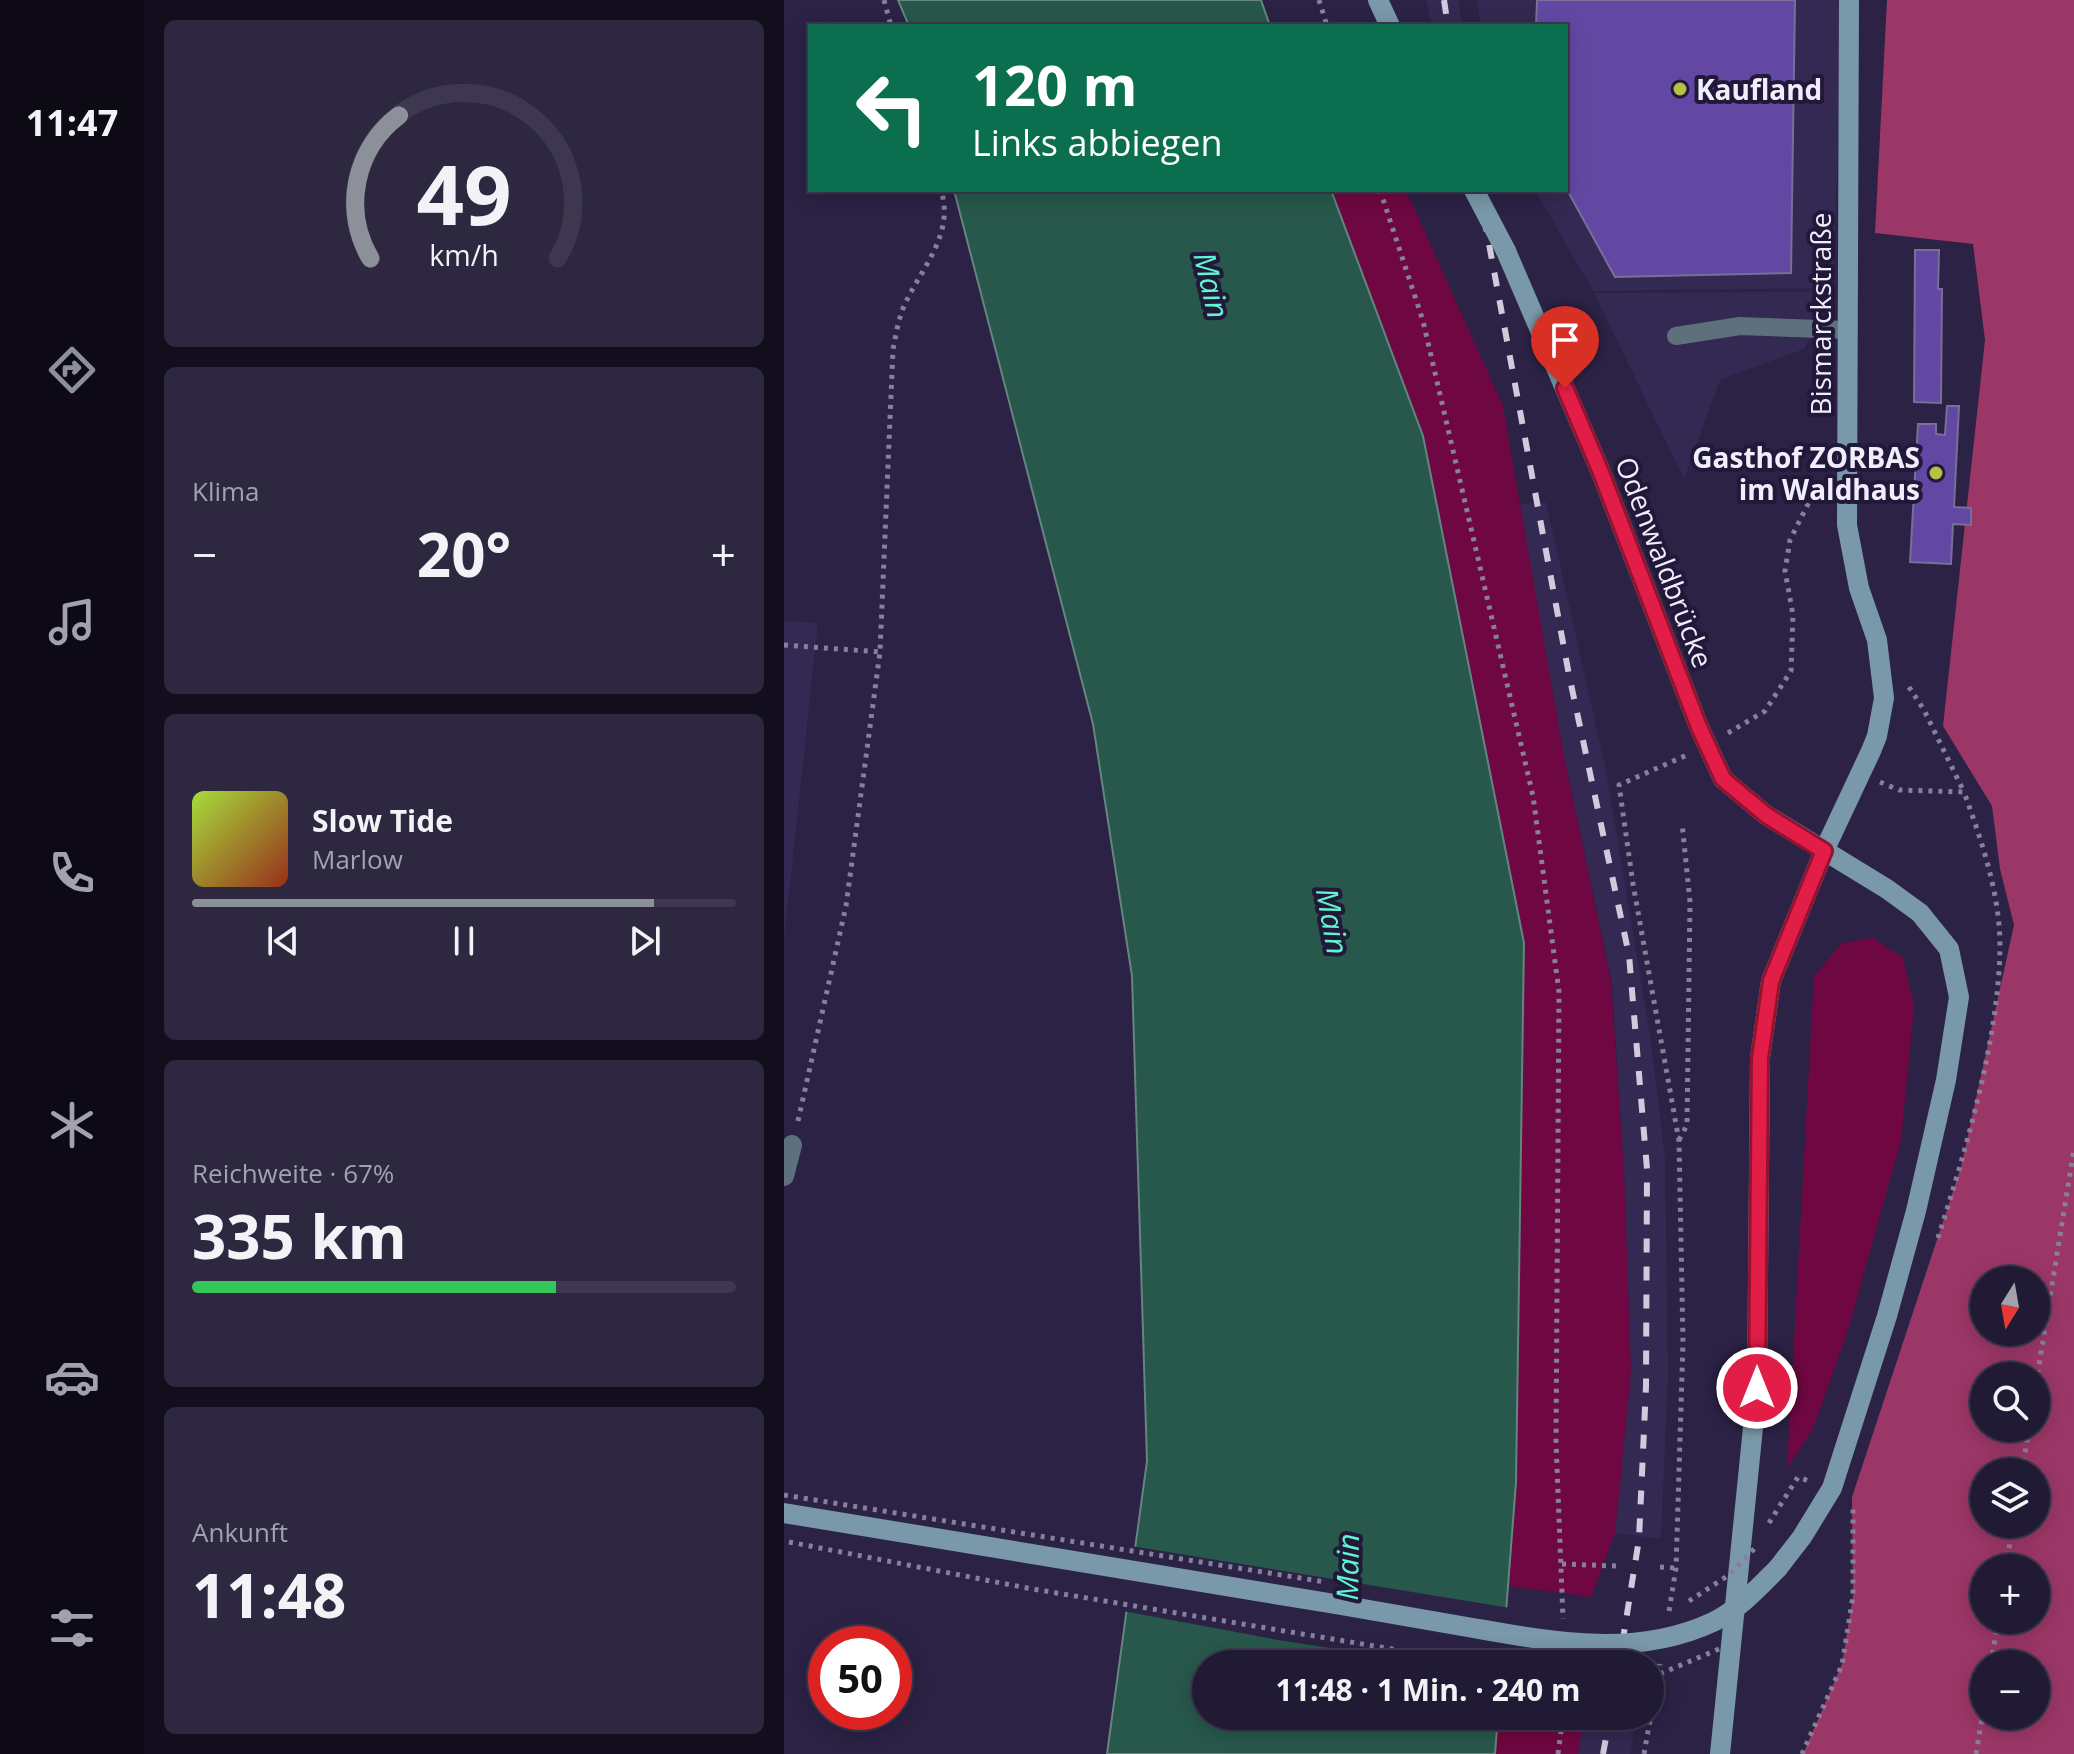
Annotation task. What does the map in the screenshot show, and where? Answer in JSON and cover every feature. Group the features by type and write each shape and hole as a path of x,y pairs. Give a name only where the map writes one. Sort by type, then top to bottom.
{"main road":[{"path":"1378,0 1389,24"},
{"name":"Bismarckstraße","path":"1720,1754 1757,1388 1760,1058 1771,981 1824,851 1877,736 1884,698 1877,640 1859,588 1847,525 1849,0"},
{"name":"Odenwaldbrücke","path":"1475,192 1506,251 1600,470 1699,727 1723,779 1766,815 1824,851"},
{"path":"784,1513 1577,1644 1642,1642 1714,1622 1746,1599 1778,1568 1802,1537 1832,1488 1887,1316 1916,1211 1946,1080 1959,997 1949,949 1920,913 1824,851"}],"street":[{"path":"784,1176 792,1145"}],"lane":[{"path":"1676,336 1740,326 1848,330"}],"path":[{"path":"884,0 890,24"},
{"path":"1319,0 1326,24"},
{"path":"792,1145 846,906 880,652 893,349 904,306 941,236 944,201 942,192"},
{"path":"1381,192 1423,321 1533,796 1559,992 1556,1442 1562,1564 1616,1566"},
{"path":"1726,734 1765,711 1791,671 1793,615 1785,571 1790,540 1813,494 1847,481"},
{"path":"784,645 880,652"},
{"path":"1908,686 1924,710 1964,792"},
{"path":"1660,1614 1671,1610 1676,1568 1683,1342 1679,1141 1633,884 1619,785 1700,749"},
{"path":"1679,1141 1687,1125 1690,902 1682,823"},
{"path":"2040,1362 2074,1149"},
{"path":"1765,1531 1798,1477 1852,1497 1853,1596 1842,1665 1802,1754"},
{"path":"784,1495 1328,1583"},
{"path":"1686,1602 1699,1597 1729,1575 1760,1539"},
{"path":"784,1541 1027,1588 1398,1650"},
{"path":"1660,1567 1676,1568"},
{"path":"1557,1620 1568,1621"},
{"path":"1558,1754 1561,1730"},
{"path":"1644,1754 1648,1730"},
{"path":"1976,1754 1980,1730"}],"shaded area":[{"path":"1426,0 1459,0 1462,24 1432,24"},
{"name":"Kaufland","path":"1477,0 1843,0 1833,288 1593,291 1536,192 1568,192 1568,24 1481,24"},
{"path":"1887,0 2074,0 2074,1754 1803,1754 1842,1664 1853,1596 1852,1497 1961,1167 2014,925 2000,869 1992,806 1943,726 1985,340 1973,244 1875,233"},
{"path":"1333,192 1407,192 1503,406 1563,751 1611,981 1624,1173 1631,1371 1615,1533 1591,1597 1508,1586 1516,1482 1423,436"},
{"path":"1834,291 1804,349 1720,380 1684,479 1594,293"},
{"path":"1546,502 1606,770 1651,1041 1665,1159 1668,1375 1661,1539 1615,1533 1631,1370 1624,1173 1612,982 1563,751 1518,504"},
{"path":"784,621 818,623 784,940"},
{"path":"1873,938 1903,958 1914,1006 1901,1141 1847,1333 1813,1429 1787,1468 1814,976 1842,943"},
{"path":"1497,1730 1582,1730 1578,1754 1495,1754"},
{"path":"1582,1730 1634,1730 1630,1754 1578,1754"}],"water":[{"path":"898,0 1261,0 1269,24 908,24"},
{"name":"Main","path":"955,192 1332,192 1423,436 1524,943 1516,1482 1503,1650 1192,1650 1192,1730 1497,1730 1495,1754 1107,1754 1147,1461 1132,976 1093,724"}],"pier":[{"path":"1131,1546 1510,1608 1507,1650 1343,1650 1123,1611"}],"building":[{"name":"Kaufland","path":"1537,0 1795,0 1791,273 1615,277 1568,192 1568,24 1536,24"},
{"path":"1915,250 1939,250 1938,289 1942,289 1941,403 1914,402"},
{"path":"1947,406 1959,406 1954,507 1971,508 1971,525 1953,524 1951,564 1910,562 1918,424 1936,424 1936,434 1945,435"}],"railway":[{"path":"1444,0 1448,24"},
{"path":"1479,192 1569,675 1629,955 1647,1169 1646,1386 1639,1539 1621,1650"},
{"path":"1603,1754 1607,1730"}],"place":[{"name":"Kaufland","path":"1680,89"},
{"name":"Gasthof ZORBAS im Waldhaus","path":"1936,473"}],"route":[{"path":"1565,388 1600,470 1699,727 1723,779 1766,815 1824,851 1771,981 1760,1058 1757,1388"}]}
